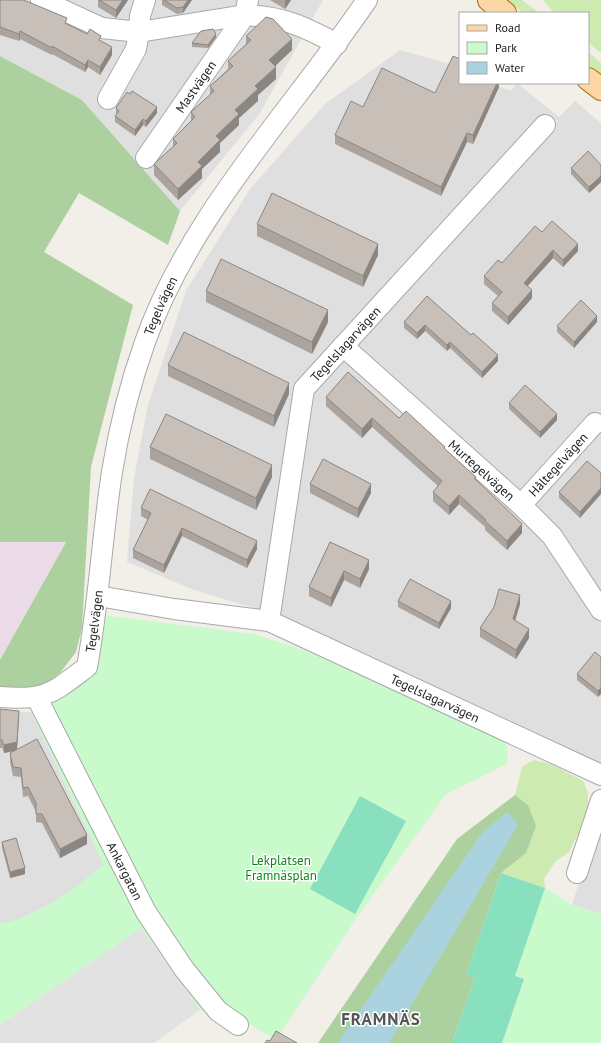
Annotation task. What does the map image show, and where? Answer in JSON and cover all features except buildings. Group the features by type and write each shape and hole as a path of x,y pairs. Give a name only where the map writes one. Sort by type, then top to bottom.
{"main road":[{"path":"489,0 504,12"},
{"path":"589,80 601,89"}],"street":[{"path":"41,0 102,28 140,32 246,8 304,26 337,44"},
{"path":"108,99 136,49 140,32 140,16 145,0"},
{"name":"Tegelvägen","path":"37,698 54,691 88,667 98,596 112,472 121,426 133,379 151,326 165,295 198,234 228,190 337,44 367,0"},
{"name":"Mastvägen","path":"146,158 246,8"},
{"name":"Tegelslagarvägen","path":"269,622 304,389 545,125"},
{"name":"Murtegelvägen","path":"343,346 521,505 552,536 601,610"},
{"name":"Håltegelvägen","path":"521,505 595,423"},
{"name":"Tegelslagarvägen","path":"98,596 174,609 269,622 601,775"},
{"path":"0,697 23,699 37,698"},
{"name":"Ankargatan","path":"37,698 146,912 184,969 218,1010 238,1026"},
{"path":"577,873 601,800"}],"shaded area":[{"path":"0,0 323,0 260,113 180,211 82,100 0,56"},
{"path":"400,50 453,65 459,84 493,84 511,91 516,84 518,84 559,117 575,101 601,123 601,771 280,616 194,590 127,562 134,478 148,405 186,291 250,189 325,104"},
{"path":"66,541 0,660 0,542"},
{"path":"0,711 31,712 104,865 62,898 16,921 0,924"},
{"path":"601,814 601,914 572,905"},
{"path":"141,928 200,1010 154,1043 0,1043 0,1025"}],"green space":[{"path":"507,0 522,0 539,12 522,12"},
{"path":"543,0 601,0 601,53 589,43 589,12 553,12"},
{"path":"589,53 601,63 601,78 589,69"},
{"path":"0,56 82,100 180,211 168,245 79,193 44,252 133,305 91,467 82,628 76,652 60,673 37,689 0,689 0,660 66,542 0,542"},
{"name":"Lekplatsen Framnäsplan","path":"103,615 254,634 304,650 502,738 508,748 507,764 446,794 355,920 276,1040 239,1018 200,1010 141,928 0,1025 0,924 29,915 55,901 68,893 104,865 31,712 71,688"},
{"path":"534,760 551,764 583,781 588,793 588,807 578,834 569,852 555,862 544,879 545,888 501,873 526,853 528,805 515,795 522,767"},
{"path":"515,795 528,805 536,826 526,853 501,873 466,975 475,978 452,1043 318,1043 457,839"},
{"path":"360,796 406,821 355,914 310,889"},
{"path":"501,873 545,888 515,976 524,979 502,1043 452,1043 475,978 466,975"},
{"path":"545,888 572,905 601,914 601,1043 502,1043 524,979 515,976"}],"water":[{"path":"507,812 518,825 389,1043 338,1043 482,833"}],"district":[{"name":"FRAMNÄS","path":"381,1019"}]}
